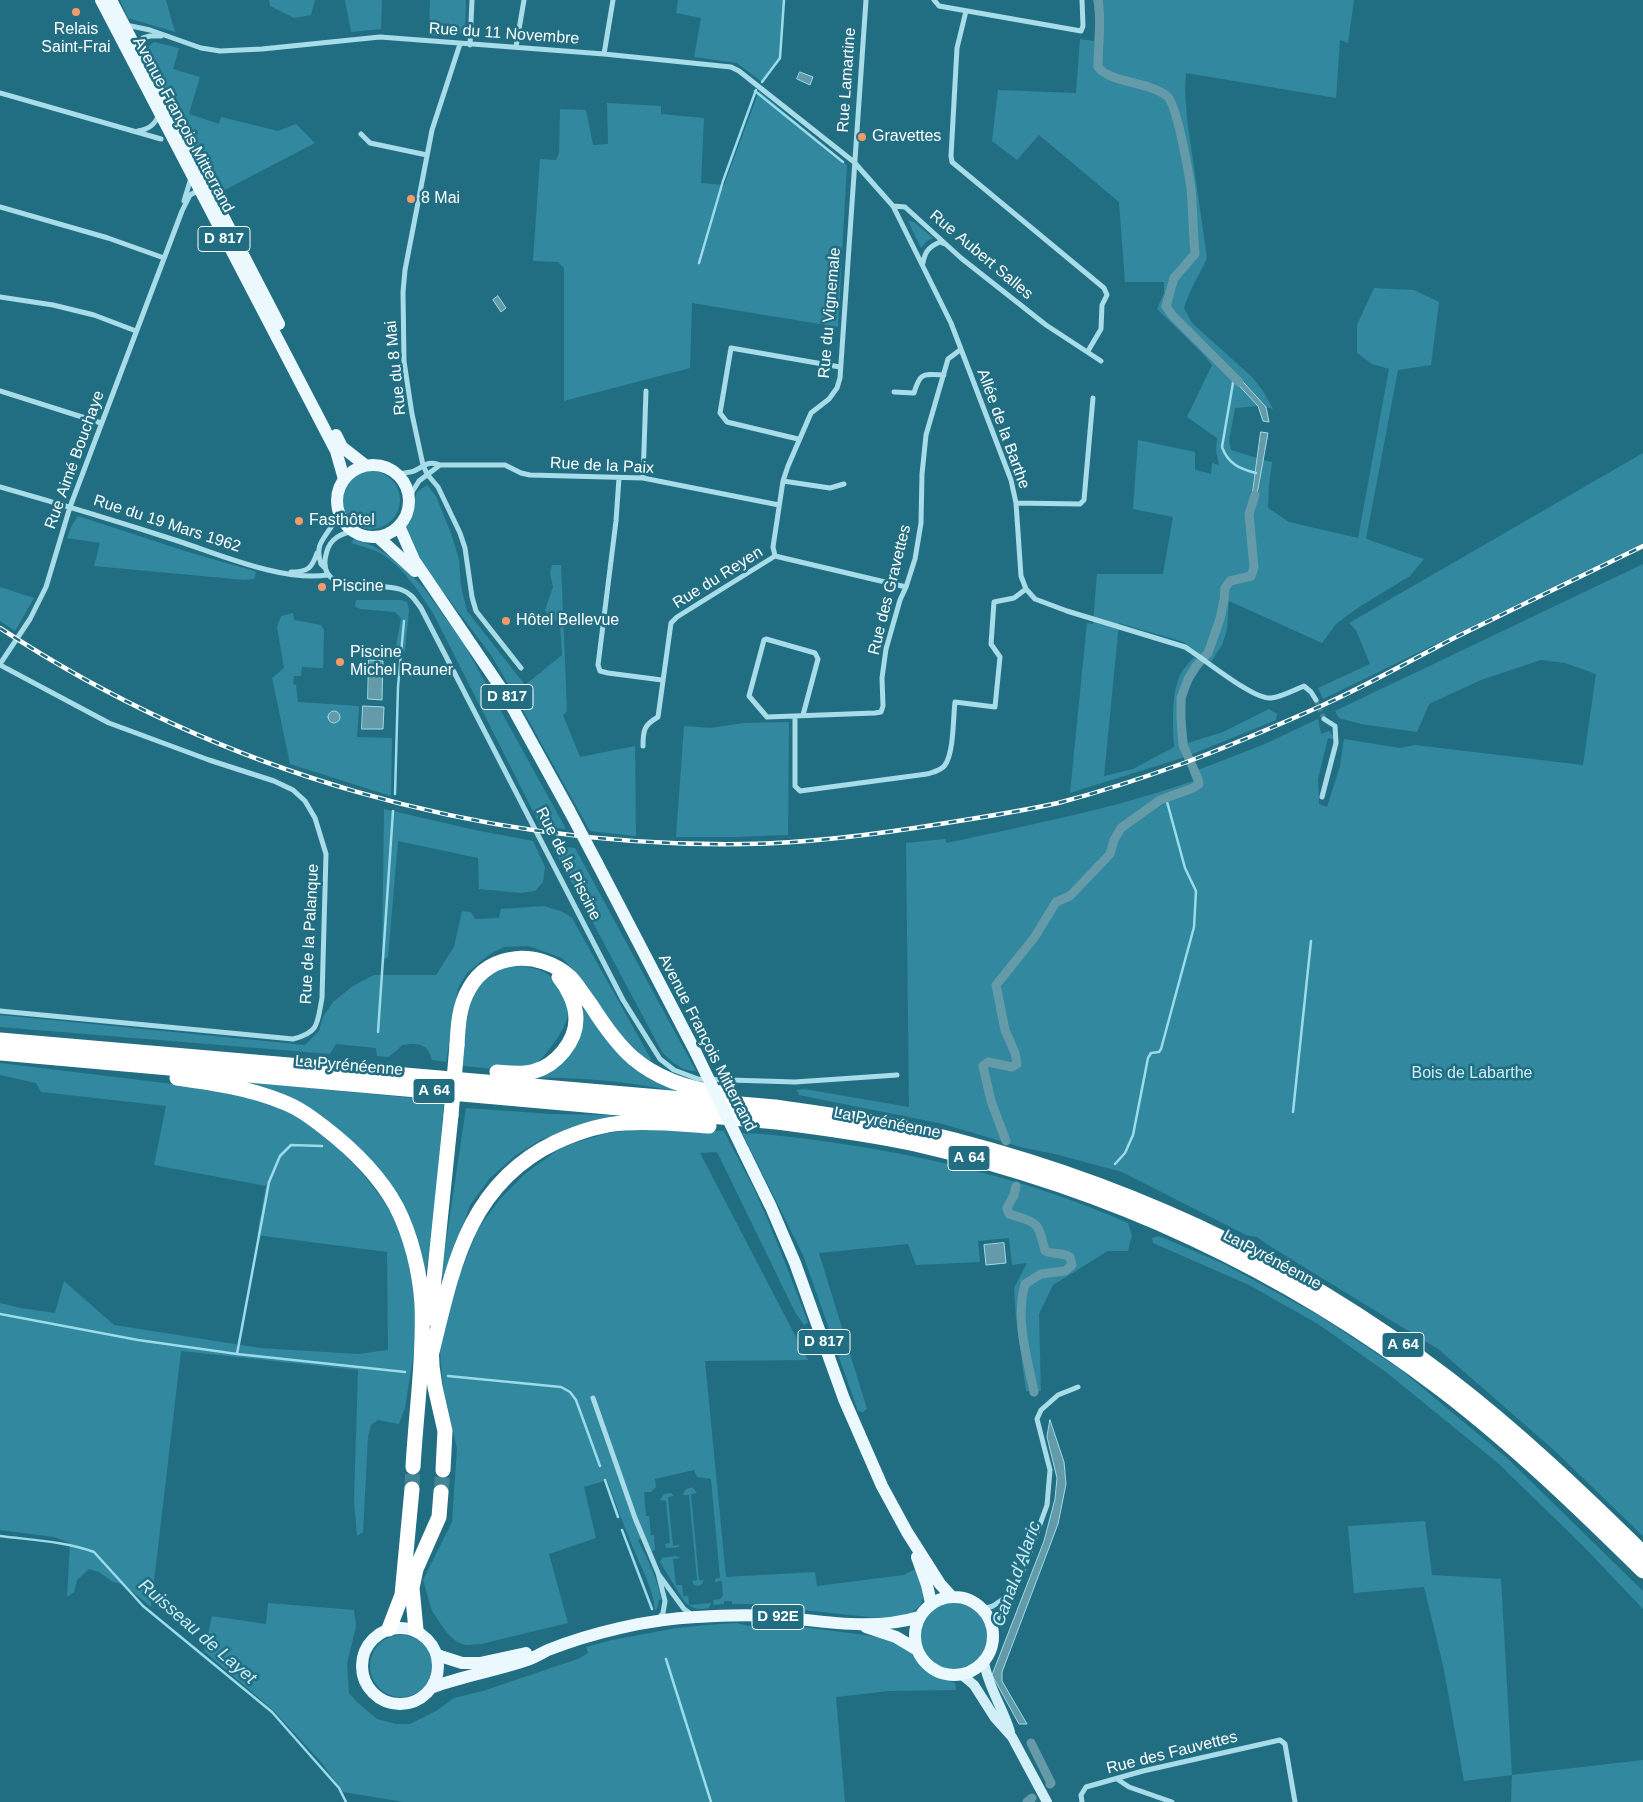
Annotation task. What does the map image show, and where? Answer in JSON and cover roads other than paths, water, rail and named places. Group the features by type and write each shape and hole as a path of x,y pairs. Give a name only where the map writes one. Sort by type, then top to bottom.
{"highway":[{"path":"413,1467 427,1350 459,1021 464,998 477,977 495,964 519,958 541,961 562,970 572,979 610,1034 634,1058 660,1077 701,1090 751,1096 775,1107"},
{"path":"426,1076 443,1070 517,1074 535,1071 552,1063 566,1048 576,1020 571,996 566,985 558,975 541,961"},
{"name":"La Pyrénéenne","path":"0,1040 775,1107 856,1119 916,1131 1053,1168 1187,1220 1258,1256 1332,1298 1390,1336 1492,1413 1549,1463 1643,1553"},
{"name":"La Pyrénéenne","path":"0,1053 748,1119 856,1133 914,1144 1047,1180 1119,1206 1181,1232 1253,1267 1326,1309 1443,1390 1487,1426 1542,1475 1643,1571"},
{"path":"120,1064 133,1072 222,1085 285,1102 307,1114 342,1141 371,1171 396,1206 410,1240 418,1276 427,1350 445,1431 443,1470"},
{"path":"427,1350 450,1276 473,1222 489,1197 506,1177 537,1152 568,1137 597,1127 648,1122 715,1126 748,1119"},
{"path":"389,1628 402,1595 412,1489"},
{"path":"416,1630 412,1588 416,1569 439,1518 441,1492"}],"main road":[{"name":"Avenue François Mitterrand","path":"101,0 336,451 344,479"},
{"name":"Avenue François Mitterrand","path":"111,0 342,447 364,465"},
{"path":"376,464 398,474 404,481 409,497 409,508 399,526 390,533 378,537 361,535 345,524 337,506 337,496 344,479 349,473 364,465 376,464"},
{"name":"Avenue François Mitterrand","path":"399,526 414,560 505,694 598,863 696,1053 771,1206 795,1263 844,1399 882,1486 907,1532 940,1584 951,1596"},
{"name":"Avenue François Mitterrand","path":"378,537 401,556 434,591"},
{"name":"Avenue François Mitterrand","path":"907,1532 927,1585 931,1604"},
{"path":"861,1625 901,1623 919,1617 931,1604 940,1598 951,1596 968,1598 983,1609 992,1622 993,1644 989,1654 984,1662 962,1674 948,1675 932,1668 916,1649 914,1638 919,1617"},
{"name":"D 92E","path":"548,1650 610,1631 696,1617 754,1615 861,1625"},
{"path":"861,1625 896,1637 916,1649"},
{"path":"403,1627 416,1630 430,1641 437,1655 439,1664 437,1679 433,1687 420,1699 405,1704 384,1701 374,1695 367,1686 361,1669 363,1652 370,1641 389,1628 403,1627"},
{"path":"433,1687 460,1677 490,1672 518,1663 548,1650"},
{"path":"437,1655 462,1663 480,1662 548,1650"},
{"path":"984,1662 989,1684 1004,1714 1012,1737 1047,1802"},
{"path":"962,1674 974,1685 995,1718 1012,1737"}],"street":[{"path":"470,45 472,0"},
{"path":"516,47 524,0"},
{"path":"604,54 613,0"},
{"name":"Rue Lamartine","path":"854,162 866,0"},
{"path":"934,0 939,6 1081,31 1083,26 1082,0"},
{"path":"966,11 957,48 952,162 1104,288 1107,295 1102,305 1101,330 1088,351"},
{"name":"Rue du 11 Novembre","path":"124,25 139,26 201,48 220,51 262,49 380,37 604,54 731,67 740,71 854,162"},
{"path":"138,52 143,38 166,36"},
{"name":"Rue du 8 Mai","path":"460,44 432,130 405,270 403,300 404,361 412,414 423,464 427,474 438,487 460,532 465,548 472,597 476,611 521,668"},
{"path":"0,93 161,139"},
{"path":"136,131 145,130 153,126 159,114"},
{"path":"361,134 370,143 427,156"},
{"name":"Rue Aubert Salles","path":"854,162 893,206 904,207 947,245 1046,325 1102,360"},
{"name":"Rue du Vignemale","path":"775,556 773,547 783,481 798,439 811,413 829,399 837,388 840,378 854,162"},
{"path":"182,211 190,184 190,173"},
{"name":"Rue Aimé Bouchaye","path":"0,664 18,640 41,598 70,507 182,211 190,195 199,190"},
{"path":"0,206 108,238 164,258"},
{"name":"Allée de la Barthe","path":"893,206 923,263 951,323 1011,480 1016,503 1021,576 1026,590"},
{"path":"923,263 925,253 931,246 940,242 947,245"},
{"path":"0,297 36,302 94,315 136,332"},
{"path":"798,439 727,422 720,413 732,348 840,367"},
{"name":"Rue des Gravettes","path":"803,716 875,713 881,712 884,706 882,678 886,649 900,600 915,559 921,523 922,474 926,435 948,359 960,350"},
{"path":"894,392 914,393 918,380 926,374 944,375"},
{"path":"643,478 646,391"},
{"path":"0,392 101,422"},
{"path":"1016,503 1080,504 1084,500 1093,398"},
{"name":"Rue de la Paix","path":"423,464 434,462 440,465 505,465 530,475 643,478 779,505"},
{"path":"398,474 411,472 423,464"},
{"path":"409,497 418,481 440,465"},
{"path":"619,478 616,520 598,665 600,671 608,674 662,680"},
{"path":"783,481 830,488 844,484"},
{"name":"Rue du 19 Mars 1962","path":"0,487 271,570 306,576 328,575"},
{"path":"271,570 294,572 306,570 312,566 319,547 335,521 337,506"},
{"path":"325,568 327,550 331,543 340,535 353,531"},
{"path":"319,547 320,564 325,568 328,575"},
{"name":"Rue du Reyen","path":"642,746 643,733 646,726 658,716 671,623 677,617 775,556 906,587"},
{"name":"Rue de la Piscine","path":"328,575 342,583 400,589 410,594 422,608 623,1000 660,1059 674,1070 698,1079 795,1082 897,1075"},
{"path":"795,716 795,786 800,791 937,771 944,766 950,753 955,702 995,707 1000,657 991,644 994,602 1014,598 1026,590 1035,599 1061,609 1185,647 1197,654 1207,664 1256,694 1270,698 1304,686 1316,700"},
{"path":"768,638 815,653 818,656 803,716 795,716 767,717 748,696 764,640 768,638"},
{"name":"Rue de la Palanque","path":"0,664 109,722 199,757 274,781 293,790 305,801 315,818 326,854 322,998 318,1019 312,1031 307,1035 293,1039 0,1011"},
{"path":"1322,797 1337,740 1335,726 1324,719"},
{"path":"994,1633 998,1618 1024,1571 1047,1505 1050,1470 1037,1419 1041,1410 1058,1394 1078,1387"},
{"path":"593,1398 635,1518 658,1573 665,1602 663,1613 656,1622"},
{"path":"658,1573 684,1609 696,1617"},
{"path":"983,1609 1003,1600 1011,1594"},
{"name":"Rue des Fauvettes","path":"1082,1802 1081,1795 1086,1787 1143,1771 1280,1740 1285,1744 1295,1802"},
{"path":"1117,1779 1129,1787 1172,1802"}],"waterway":[{"path":"762,82 780,58 784,0"},
{"name":"Canal d'Alaric","path":"1098,0 1100,25 1098,67 1112,77 1159,91 1167,96 1175,112 1182,140 1191,189 1195,254 1174,278 1166,306 1172,315 1239,382"},
{"path":"699,263 723,181 756,90"},
{"path":"755,91 843,162"},
{"name":"Canal d'Alaric","path":"1234,377 1222,447 1231,462 1245,470 1256,473"},
{"name":"Canal d'Alaric","path":"1006,1141 991,1101 983,1066 988,1062 1012,1067 1017,1064 1015,1053 1005,1030 996,985 1034,938 1056,902 1070,896 1110,854 1114,840 1121,828 1160,800 1199,784 1183,745 1181,698 1188,679 1196,666 1208,653 1220,619 1225,588 1230,581 1251,576 1254,567 1249,514 1255,495"},
{"path":"395,794 398,687 404,621"},
{"path":"1115,1164 1125,1153 1133,1135 1148,1058 1151,1053 1159,1052 1161,1049 1194,927 1196,891 1185,868 1166,798"},
{"path":"378,1032 393,811"},
{"path":"1293,1112 1311,941"},
{"path":"237,1354 269,1182 280,1156 291,1145 322,1146"},
{"name":"Canal d'Alaric","path":"1016,1186 1014,1195 1007,1208 1009,1214 1026,1219 1035,1225 1038,1228 1045,1251 1070,1257 1072,1265 1065,1271 1041,1274 1025,1284 1021,1311 1023,1338 1034,1392"},
{"path":"0,1314 138,1340 237,1354 405,1372"},
{"path":"448,1376 561,1387 570,1392 576,1400 600,1466"},
{"path":"605,1480 618,1517"},
{"path":"622,1530 652,1609"},
{"name":"Ruisseau de Layet","path":"0,1536 59,1543 94,1552 143,1606 272,1712 339,1788 346,1802"},
{"path":"666,1659 711,1802"},
{"name":"Canal d'Alaric","path":"1031,1743 1050,1784"},
{"name":"Canal d'Alaric","path":"1027,1802 1032,1798"}],"tunnel":[{"path":"1316,700 1324,719"},
{"path":"412,1489 413,1467"},
{"path":"441,1492 443,1470"}],"railway":[{"path":"0,628 84,679 172,723 263,761 357,792 452,816 549,832 647,842 771,843 871,834 1017,811 1074,799 1153,774 1236,743 1338,698 1454,638 1643,546"}],"place":[{"name":"Relais Saint-Frai","path":"76,12"},
{"name":"Gravettes","path":"862,137"},
{"name":"8 Mai","path":"411,199"},
{"name":"Fasthôtel","path":"299,521"},
{"name":"Piscine","path":"322,587"},
{"name":"Hôtel Bellevue","path":"506,621"},
{"name":"Piscine Michel Rauner","path":"340,662"}],"park label":[{"name":"Bois de Labarthe","path":"1472,1074"}]}
